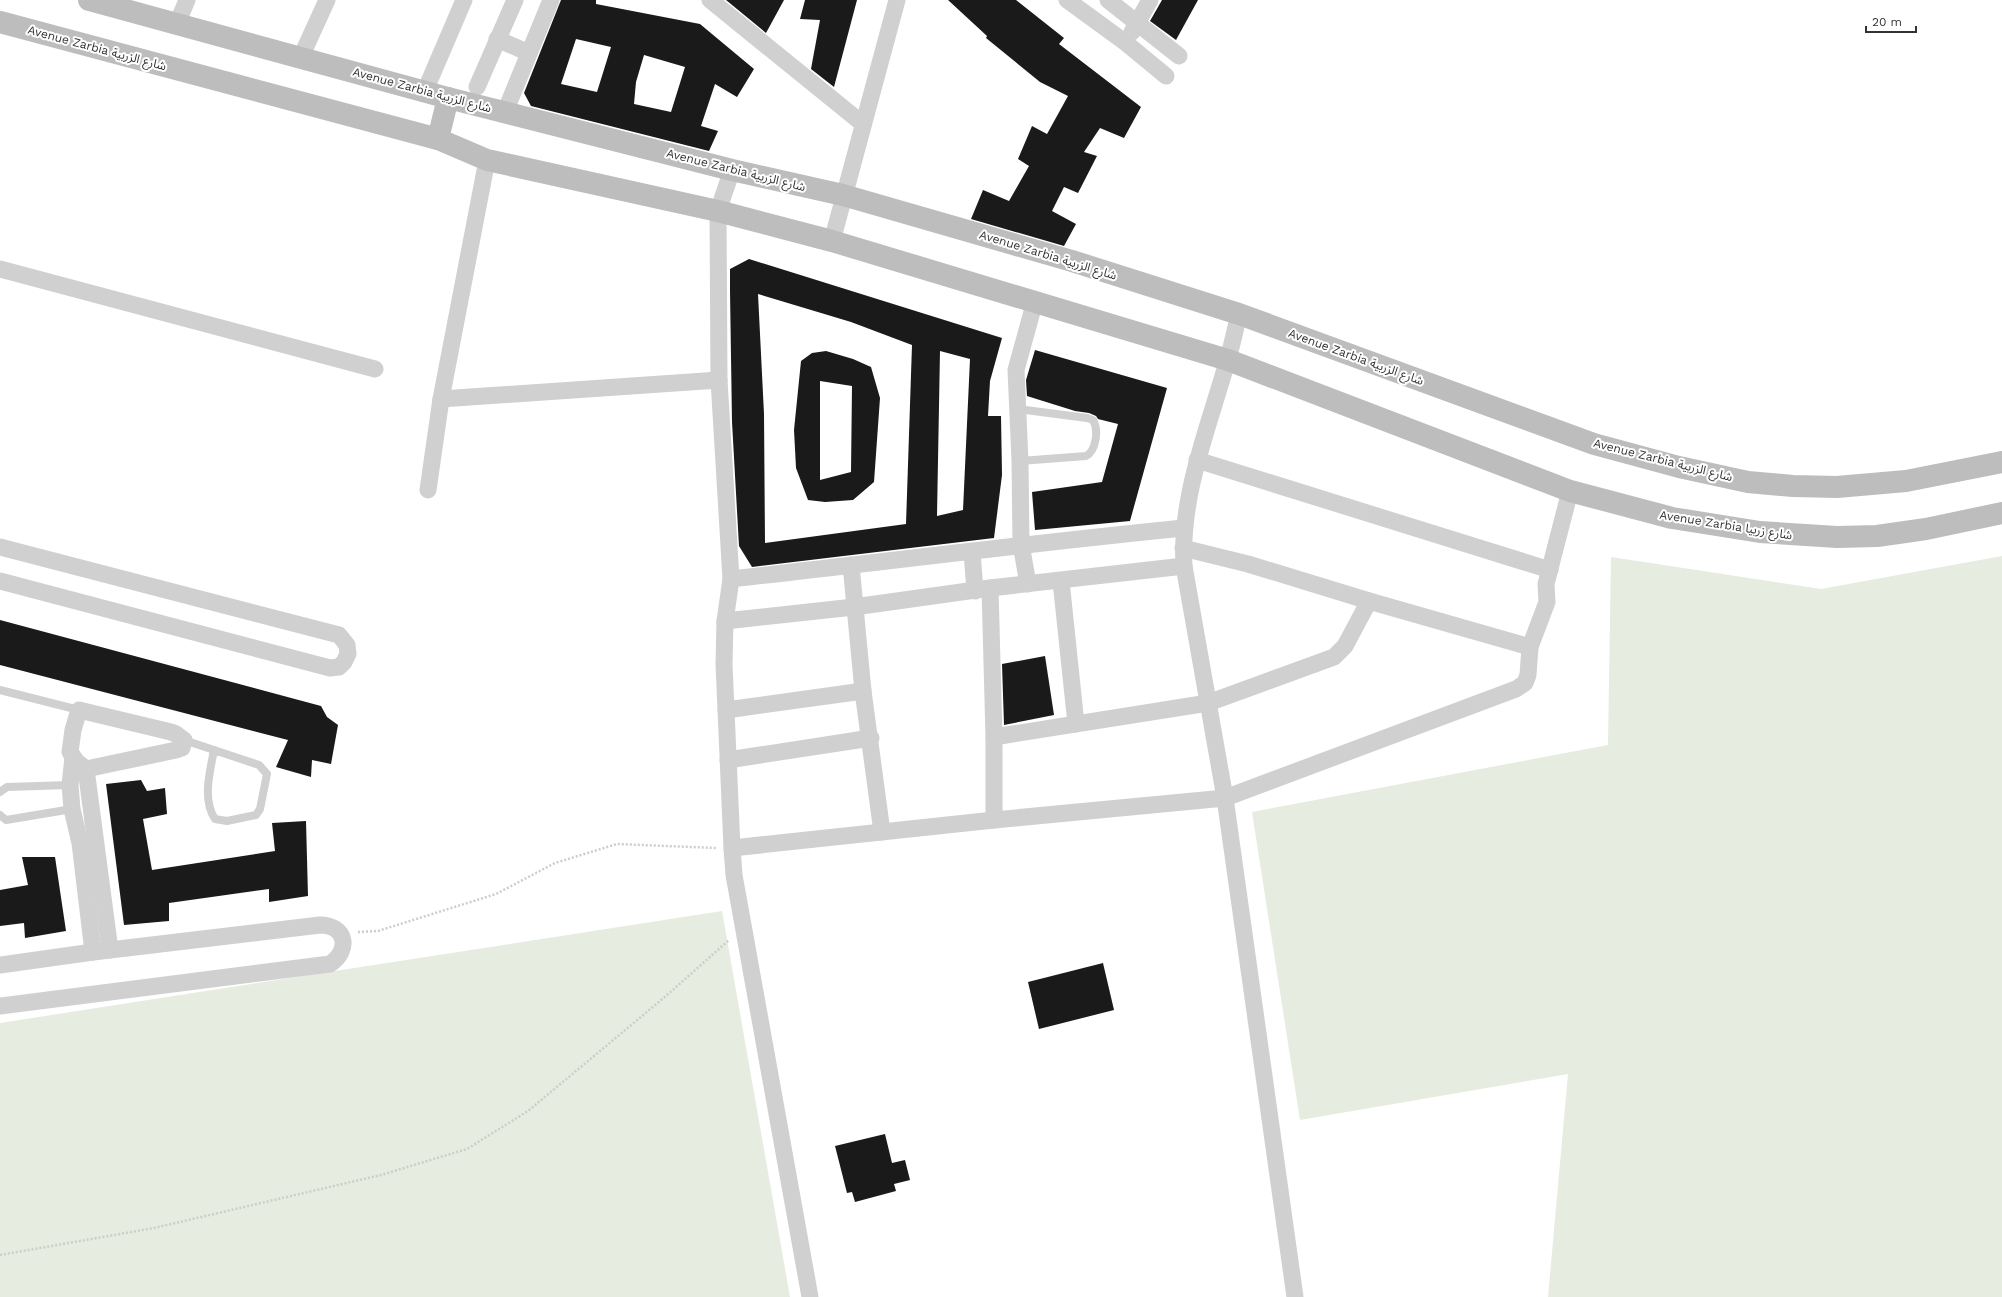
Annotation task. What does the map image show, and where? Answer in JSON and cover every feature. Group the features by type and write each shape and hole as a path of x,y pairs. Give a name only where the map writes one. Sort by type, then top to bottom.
{"main road":[{"name":"Avenue Zarbia شارع الزربية","path":"89,0 448,98 732,170 843,195 1072,262 1239,314 1594,444 1679,467 1748,482 1793,486 1870,486 1906,482 2002,462"},
{"name":"Avenue Zarbia شارع الزربية","path":"0,22 438,139 487,160 718,211 832,241 1035,301 1228,360 1570,492"},
{"path":"438,139 448,98"},
{"name":"Avenue Zarbia شارع زربيا","path":"1570,492 1672,518 1760,532 1803,536 1877,536 1926,529 2002,513"}],"street":[{"path":"177,24 187,0"},
{"path":"301,58 326,0"},
{"path":"425,91 464,0"},
{"path":"477,87 515,0"},
{"path":"505,112 551,0"},
{"path":"710,0 863,124"},
{"path":"832,241 843,195 897,0"},
{"path":"1067,0 1126,43 1166,76"},
{"path":"1108,0 1179,56"},
{"path":"1126,43 1150,0"},
{"path":"498,39 529,53"},
{"path":"428,490 441,399 487,160"},
{"path":"732,170 718,211 720,380 732,579 725,621 724,664 732,848 734,875 810,1297"},
{"path":"0,269 375,369"},
{"path":"1028,584 1021,544 1020,462 1016,370 1035,301"},
{"path":"1239,314 1228,360 1197,460 1184,528 1184,566 1225,798 1295,1297"},
{"path":"441,399 720,380"},
{"path":"1197,460 1550,570"},
{"path":"732,848 994,820 1225,798 1516,689 1525,683 1528,675 1530,647 1548,602 1546,584 1570,492"},
{"path":"732,579 972,552 1021,544 1184,528"},
{"path":"0,547 339,635 347,645 348,654 344,662 339,667 330,668 0,581"},
{"path":"1183,548 1248,564 1369,601 1530,647"},
{"path":"972,552 983,589 994,737 994,820"},
{"path":"851,566 863,691 871,738 882,832"},
{"path":"725,621 854,608 983,589 1184,566"},
{"path":"1061,581 1076,724"},
{"path":"994,737 1208,703 1334,657 1345,646 1369,601"},
{"path":"726,710 863,691"},
{"path":"86,769 176,750 182,748 184,740 181,736 171,732 79,710 70,752 73,757 86,769 110,950"},
{"path":"728,760 871,738"},
{"path":"73,757 70,785 72,809 80,843 93,952"},
{"path":"0,965 93,952 320,925 334,927 339,932 343,941 343,950 338,958 330,964 0,1006"}],"lane":[{"path":"1018,409 1087,418 1093,420 1096,425 1094,449 1091,454 1086,456 1020,462"},
{"path":"0,690 79,710"},
{"path":"184,740 214,750 259,765 265,769 267,774 260,809 256,815 227,821 216,819 212,813 209,807 209,784 214,750"},
{"path":"0,792 7,788 70,785"},
{"path":"0,815 6,820 72,809"}],"path":[{"path":"339,932 378,931 496,894 556,863 617,844 732,848"},
{"path":"0,1255 161,1226 381,1175 467,1149 528,1111 666,996 744,927"}],"shaded area":[{"path":"2002,556 2002,1297 1548,1297 1568,1074 1300,1120 1252,812 1608,745 1611,557 1821,589"},
{"path":"722,911 790,1297 0,1297 0,1023"}],"building":[{"path":"561,0 596,0 596,4 700,24 754,69 737,97 715,84 701,126 718,131 709,151 531,106 524,93","holes":["576,39 611,47 597,92 561,84","644,55 685,67 671,112 634,104 636,82"]},
{"path":"726,0 784,0 766,33"},
{"path":"805,0 857,0 834,87 811,69 820,20 800,19"},
{"path":"948,0 1016,0 1064,38 1059,44 1141,107 1124,138 1100,128 1084,152 1097,156 1078,193 1064,187 1052,211 1076,224 1064,246 971,219 983,190 1009,201 1029,166 1018,159 1032,126 1047,134 1068,96 1040,82 986,38 987,36"},
{"path":"1162,0 1198,0 1176,40 1150,21"},
{"path":"749,259 1002,338 990,381 988,416 1001,416 1002,475 994,538 752,567 739,546 732,422 730,269","holes":["758,294 851,322 912,345 906,524 765,543 764,414","940,351 970,359 963,510 937,516"]},
{"path":"1035,350 1167,388 1130,521 1035,530 1032,492 1102,482 1118,424 1098,419 1096,416 1089,413 1075,411 1027,396 1026,380"},
{"path":"826,351 853,359 871,367 880,398 874,482 853,500 825,502 808,500 796,468 794,430 801,361 812,353","holes":["820,381 852,386 851,472 820,480"]},
{"path":"0,620 321,706 327,717 338,725 331,764 312,760 311,777 276,767 288,740 0,665"},
{"path":"1045,656 1054,715 1004,725 1002,664"},
{"path":"141,780 147,791 165,788 167,814 143,819 152,870 275,851 272,823 306,821 308,896 269,902 269,889 169,903 169,921 124,925 106,784"},
{"path":"22,857 55,857 66,931 25,938 24,923 0,926 0,890 28,885"},
{"path":"1103,963 1114,1010 1039,1029 1028,982"},
{"path":"885,1134 892,1163 905,1160 910,1180 894,1184 896,1191 855,1202 852,1192 847,1193 835,1146"}]}
